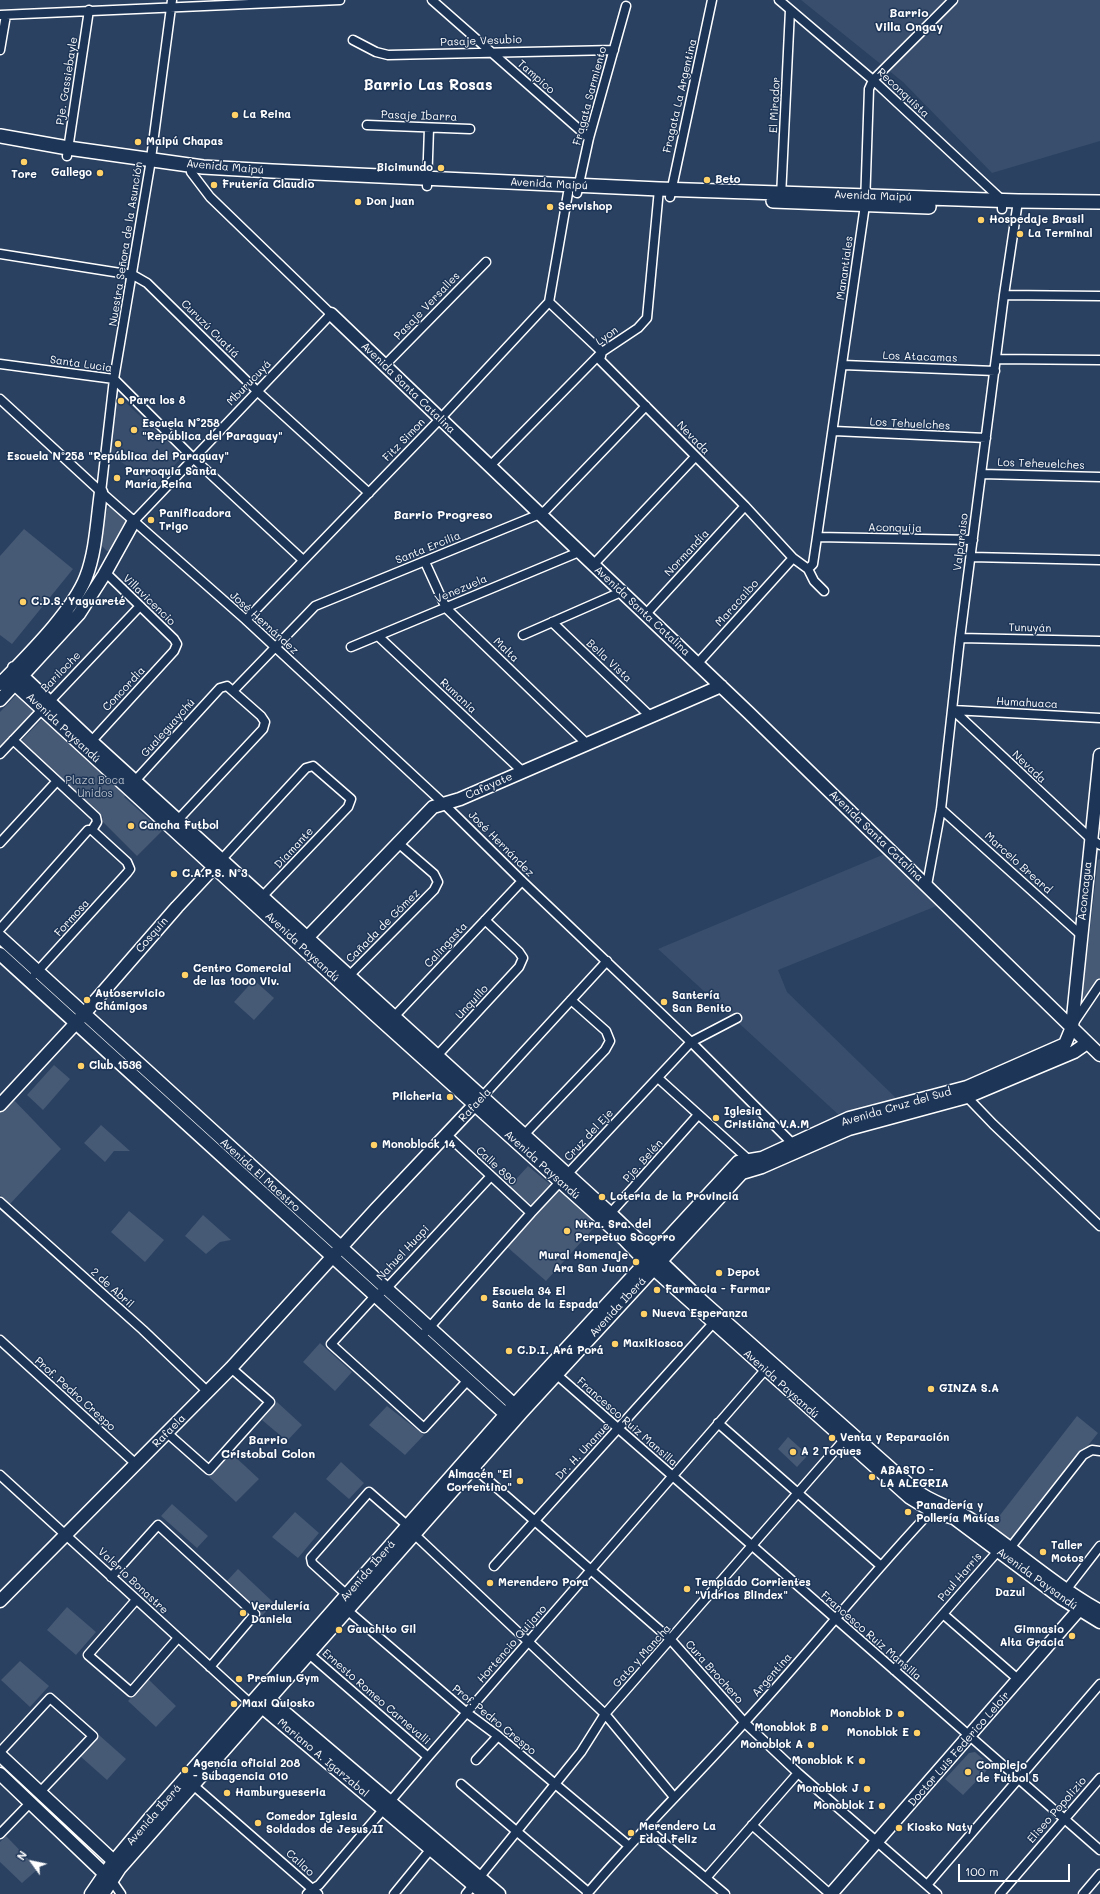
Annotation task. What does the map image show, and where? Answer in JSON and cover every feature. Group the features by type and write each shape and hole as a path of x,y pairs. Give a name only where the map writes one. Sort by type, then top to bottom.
{"main road":[{"name":"Avenida Maipú","path":"0,136 68,152"},
{"name":"Avenida Maipú","path":"0,144 191,168 574,190 865,201 1002,204 1100,210"},
{"name":"Avenida Maipú","path":"1018,205 1100,202"},
{"name":"Avenida Santa Catalina","path":"331,314 645,615 722,686 928,885 1100,1055"},
{"path":"0,700 12,678 68,608 86,577 93,550 101,492"},
{"path":"12,678 79,614 113,559 134,521"},
{"path":"93,550 113,559"},
{"name":"Avenida Paysandú","path":"12,678 45,705 520,1140 607,1217 716,1320 935,1507 954,1518 998,1551 1082,1606 1100,1611"},
{"name":"Cafayate","path":"304,942 397,842 433,807 460,799 586,743 722,686"},
{"name":"Aconcagua","path":"1072,1027 1081,935 1095,842 1093,820 1100,755"},
{"name":"Cosquín","path":"0,1105 80,1019 177,907 218,863"},
{"name":"Avenida El Maestro","path":"0,937 33,976 80,1019 337,1252 386,1289 468,1380 514,1413"},
{"name":"Avenida El Maestro","path":"0,954 33,976"},
{"name":"Avenida Cruz del Sud","path":"653,1262 742,1173 762,1167 849,1118 967,1087 1065,1044 1072,1027"},
{"name":"Avenida Cruz del Sud","path":"653,1262 738,1162 762,1158 849,1129 967,1097 1074,1052 1087,1043"},
{"name":"Rafaela","path":"0,1601 231,1368 337,1252 479,1101"},
{"name":"Avenida El Maestro","path":"337,1252 375,1296 425,1333 514,1413"},
{"name":"Avenida Iberá","path":"117,1865 193,1785 347,1595 473,1467 514,1413 556,1374 653,1262"},
{"name":"Avenida Iberá","path":"91,1894 108,1877 261,1701 309,1654 348,1610 411,1530 514,1413 653,1262"},
{"name":"Avenida Paysandú","path":"716,1320 765,1370 909,1497 935,1507 962,1513 1066,1590 1100,1622"},
{"name":"Doctor Luis Federico Leloir","path":"831,1894 878,1842 1082,1606"},
{"name":"Mariano A. Igarzabal","path":"261,1701 387,1805 473,1886 499,1894"},
{"path":"0,1755 117,1865"},
{"path":"0,1774 108,1877"},
{"name":"Mariano A. Igarzabal","path":"387,1805 430,1850 484,1894"},
{"name":"Avenida Iberá","path":"103,1894 108,1877"}],"street":[{"path":"0,50 3,15 172,3 340,0"},
{"name":"Tampico","path":"432,0 589,138"},
{"name":"Fragata La Argentina","path":"664,193 712,0"},
{"name":"Reconquista","path":"779,0 873,80 1002,204"},
{"path":"873,80 953,0"},
{"name":"Nuestra Señora de la Asunción","path":"101,492 114,379 133,275 172,3"},
{"name":"Fragata Sarmiento","path":"574,190 626,6"},
{"name":"Pje. Gassiebayle","path":"68,152 89,10"},
{"name":"El Mirador","path":"781,197 790,10"},
{"name":"Pasaje Vesubio","path":"353,40 376,52 388,55 490,51 614,50"},
{"name":"Manantiales","path":"808,569 813,564 834,431 865,201 869,89 873,80"},
{"name":"Pasaje Ibarra","path":"367,125 470,129"},
{"path":"427,182 429,128"},
{"name":"Avenida Santa Catalina","path":"191,168 210,197 331,314"},
{"path":"549,302 574,190"},
{"name":"Lyon","path":"490,466 602,352 638,328 647,318 664,193"},
{"name":"Valparaiso","path":"928,885 941,809 960,638 1004,295 1018,205"},
{"name":"Curuzú Cuatiá","path":"0,254 133,275 147,283 256,391 369,493"},
{"name":"Pasaje Versalles","path":"384,366 486,262"},
{"path":"1004,295 1100,296"},
{"name":"Nevada","path":"549,302 602,352 600,360 745,506 793,558 808,569 814,581 824,591"},
{"name":"Fitz Simon","path":"246,620 369,493 549,302"},
{"name":"Mburucuyá","path":"134,521 192,457 331,314"},
{"path":"996,359 1100,360"},
{"name":"Santa Lucia","path":"0,364 114,379 192,457 303,560"},
{"name":"Los Atacamas","path":"843,365 995,371"},
{"path":"0,399 101,492"},
{"name":"Santa Ercilia","path":"230,689 275,647 315,606 425,562 540,514 546,510 646,406"},
{"name":"Los Tehuelches","path":"834,431 986,438"},
{"path":"594,565 695,457"},
{"name":"Los Teheuelches","path":"981,474 1100,477"},
{"name":"José Hernández","path":"101,492 246,620 443,803 691,1042 796,1147"},
{"name":"Normandía","path":"645,615 745,506"},
{"name":"Aconquija","path":"817,537 973,540"},
{"name":"Venezuela","path":"351,647 579,552"},
{"path":"971,557 1100,560"},
{"name":"Maracaibo","path":"698,663 793,558"},
{"name":"Malta","path":"425,562 446,608 586,743"},
{"name":"Villavicencio","path":"105,572 174,639 177,644"},
{"path":"523,635 621,592"},
{"name":"Bariloche","path":"0,754 140,606"},
{"name":"Bella Vista","path":"552,622 651,717"},
{"name":"Rumania","path":"378,636 522,772"},
{"name":"Tunuyán","path":"960,638 1100,641"},
{"name":"Concordia","path":"88,745 174,651 177,644"},
{"name":"Gualeguaychú","path":"131,784 220,688 230,689"},
{"path":"174,824 263,729 265,722 261,716 230,689"},
{"name":"Nevada","path":"953,710 1095,842"},
{"name":"Humahuaca","path":"953,710 1100,718"},
{"path":"0,929 97,822 96,817 13,740"},
{"name":"Diamante","path":"259,900 348,807 351,799 314,766 306,768"},
{"name":"Cosquín","path":"218,863 306,768"},
{"path":"0,843 57,781"},
{"path":"1093,820 1100,808"},
{"name":"Marcelo Breard","path":"941,809 1081,935"},
{"name":"Formosa","path":"33,976 130,869 127,862 90,830"},
{"name":"Cañada de Gómez","path":"345,980 434,890 438,882 434,874 397,842"},
{"name":"Calingasta","path":"390,1021 522,880"},
{"name":"Unquillo","path":"433,1059 519,966 522,958 519,952 485,920"},
{"name":"Rafaela","path":"479,1101 607,961"},
{"path":"1072,1027 1100,984"},
{"path":"520,1140 605,1050 610,1041 606,1031 571,1000"},
{"name":"Cruz del Eje","path":"425,1333 531,1213 691,1042 737,1018"},
{"path":"658,1078 749,1160"},
{"path":"967,1097 993,1124 1100,1226"},
{"name":"Pje. Belén","path":"607,1217 698,1115"},
{"name":"Calle 890","path":"447,1135 531,1213"},
{"name":"Nahuel Huapi","path":"468,1380 424,1428 331,1344 375,1296 386,1289 490,1176"},
{"name":"2 de Abril","path":"0,1202 143,1330 208,1392"},
{"name":"Dr. H. Unanue","path":"494,1566 533,1520 618,1429 716,1320"},
{"name":"Prof. Pedro Crespo","path":"0,1340 136,1464"},
{"path":"166,1432 209,1470 270,1402 231,1368"},
{"name":"Hortencio Quijano","path":"313,1892 466,1713 765,1370"},
{"name":"Francesco Ruiz Mansilla","path":"556,1374 1100,1850"},
{"path":"718,1423 881,1566"},
{"name":"Gato y Mancha","path":"473,1886 581,1752 605,1714 844,1440"},
{"path":"1010,1548 1083,1455 1096,1451"},
{"name":"Cura Brochero","path":"473,1467 671,1640 745,1723 798,1773 937,1894"},
{"name":"Valerio Bonastre","path":"0,1475 210,1667 261,1701"},
{"path":"347,1595 312,1563 310,1558 369,1492 605,1714 674,1797"},
{"name":"Argentina","path":"588,1893 645,1827 745,1723 834,1618 935,1507"},
{"path":"111,1577 158,1525 255,1614 210,1667"},
{"path":"1066,1590 1100,1546"},
{"name":"Paul Harris","path":"894,1670 998,1551 1010,1548"},
{"path":"136,1600 88,1655 131,1692 178,1638"},
{"name":"Prof. Pedro Crespo","path":"348,1610 466,1713 498,1736 628,1846"},
{"path":"943,1614 1019,1680"},
{"name":"Ernesto Romeo Carnevalli","path":"309,1654 428,1757"},
{"path":"927,1885 1100,1684"},
{"path":"0,1752 50,1698 93,1736 40,1792"},
{"path":"476,1760 498,1736"},
{"path":"706,1878 798,1773"},
{"name":"Eliseo Popolizio","path":"1000,1894 1100,1778"},
{"path":"461,1784 517,1830 588,1893"},
{"name":"Callao","path":"193,1785 313,1892"},
{"path":"0,1834 30,1803"},
{"path":"752,1825 831,1894"},
{"path":"645,1827 725,1894"},
{"path":"394,1894 430,1850"},
{"path":"1083,1894 1100,1874"},
{"path":"108,1877 121,1894"}],"shaded area":[{"path":"801,0 1100,0 1100,141 992,173 903,82"},
{"name":"Escuela N°258 \"República del Paraguay\"","path":"123,400 183,456 155,487 109,453 117,402"},
{"path":"887,853 939,905 778,970 787,992 897,1099 840,1116 658,949"}],"green space":[{"path":"110,506 125,518 127,526 112,551 107,551 100,544 107,509"},
{"name":"C.D.S. Yaguareté","path":"24,529 73,569 12,644 0,635 0,556"},
{"path":"16,695 33,711 0,746 0,712"},
{"name":"Plaza Boca Unidos","path":"43,718 127,794 124,797 162,831 137,856 101,820 103,817 20,742"},
{"path":"1100,859 1100,979 1089,997 1082,998 1098,860"},
{"path":"254,980 274,998 254,1020 234,1002"},
{"path":"54,1065 70,1079 43,1110 27,1095"},
{"path":"11,1097 61,1149 10,1204 0,1195 0,1110"},
{"path":"101,1125 130,1151 114,1151 105,1162 84,1143"},
{"path":"528,1166 552,1186 534,1207 509,1187"},
{"path":"559,1185 600,1221 546,1281 506,1246"},
{"path":"129,1211 164,1240 145,1262 111,1232"},
{"path":"203,1215 231,1240 220,1242 206,1254 185,1236"},
{"path":"320,1343 352,1372 335,1391 303,1362"},
{"path":"277,1402 302,1425 287,1441 262,1420"},
{"path":"387,1406 424,1435 405,1455 369,1425"},
{"path":"1077,1416 1098,1433 1011,1543 990,1528"},
{"name":"A 2 Toques","path":"788,1437 808,1455 797,1467 778,1449"},
{"path":"231,1453 259,1479 236,1502 209,1477"},
{"path":"341,1462 364,1483 349,1499 326,1479"},
{"path":"172,1504 208,1536 197,1548 161,1516"},
{"path":"295,1512 319,1533 298,1558 272,1537"},
{"path":"238,1569 274,1603 262,1616 226,1582"},
{"path":"67,1607 96,1632 76,1655 47,1630"},
{"path":"20,1661 49,1686 30,1707 1,1680"},
{"path":"148,1679 176,1706 156,1727 128,1701"},
{"path":"99,1735 126,1759 107,1780 80,1756"},
{"name":"Complejo de Futbol 5","path":"975,1752 991,1766 963,1795 945,1779 969,1753"},
{"path":"6,1836 38,1869 22,1883 0,1862 0,1842"}],"place":[{"name":"La Reina","path":"235,115"},
{"name":"Maipú Chapas","path":"138,142"},
{"name":"Tore","path":"24,162"},
{"name":"Bicimundo","path":"441,168"},
{"name":"Gallego","path":"100,173"},
{"name":"Beto","path":"707,180"},
{"name":"Frutería Claudio","path":"214,185"},
{"name":"Don juan","path":"358,202"},
{"name":"Servishop","path":"550,207"},
{"name":"Hospedaje Brasil","path":"981,220"},
{"name":"La Terminal","path":"1020,234"},
{"name":"Para los 8","path":"121,401"},
{"name":"Escuela N°258 \"República del Paraguay\"","path":"134,430"},
{"name":"Escuela Nº258 \"República del Paraguay\"","path":"118,444"},
{"name":"Parroquia Santa María Reina","path":"117,478"},
{"name":"Panificadora Trigo","path":"151,520"},
{"name":"C.D.S. Yaguareté","path":"23,602"},
{"name":"Cancha Futbol","path":"131,826"},
{"name":"C.A.P.S. Nº3","path":"174,874"},
{"name":"Centro Comercial de las 1000 Viv.","path":"185,975"},
{"name":"Autoservicio Chámigos","path":"87,1000"},
{"name":"Santería San Benito","path":"664,1002"},
{"name":"Club 1536","path":"81,1066"},
{"name":"Pilcheria","path":"450,1097"},
{"name":"Iglesia Cristiana V.A.M","path":"716,1118"},
{"name":"Monoblock 14","path":"374,1145"},
{"name":"Loteria de la Provincia","path":"602,1197"},
{"name":"Ntra. Sra. del Perpetuo Socorro","path":"567,1231"},
{"name":"Mural Homenaje Ara San Juan","path":"636,1262"},
{"name":"Depot","path":"719,1273"},
{"name":"Farmacia - Farmar","path":"657,1290"},
{"name":"Escuela 34 El Santo de la Espada","path":"484,1298"},
{"name":"Nueva Esperanza","path":"644,1314"},
{"name":"Maxikiosco","path":"615,1344"},
{"name":"C.D.I. Ará Porá","path":"509,1351"},
{"name":"GINZA S.A","path":"931,1389"},
{"name":"Venta y Reparación","path":"832,1438"},
{"name":"A 2 Toques","path":"793,1452"},
{"name":"ABASTO - LA ALEGRIA","path":"872,1477"},
{"name":"Almacén \"El Correntino\"","path":"520,1481"},
{"name":"Panadería y Pollería Matías","path":"908,1512"},
{"name":"Taller Motos","path":"1043,1552"},
{"name":"Dazul","path":"1010,1580"},
{"name":"Merendero Pora","path":"490,1583"},
{"name":"Templado Corrientes \"Vidrios Blindex\"","path":"687,1589"},
{"name":"Verdulería Daniela","path":"243,1613"},
{"name":"Gauchito Gil","path":"339,1630"},
{"name":"Gimnasio Alta Gracia","path":"1072,1636"},
{"name":"Premiun Gym","path":"239,1679"},
{"name":"Maxi Quiosko","path":"234,1704"},
{"name":"Monoblok D","path":"901,1714"},
{"name":"Monoblok B","path":"825,1728"},
{"name":"Monoblok E","path":"917,1733"},
{"name":"Monoblok A","path":"811,1745"},
{"name":"Monoblok K","path":"862,1761"},
{"name":"Agencia oficial 208 - Subagencia 010","path":"185,1770"},
{"name":"Complejo de Futbol 5","path":"968,1772"},
{"name":"Monoblok J","path":"867,1789"},
{"name":"Hamburgueseria","path":"227,1793"},
{"name":"Monoblok I","path":"882,1806"},
{"name":"Comedor Iglesia Soldados de Jesus II","path":"258,1823"},
{"name":"Kiosko Naty","path":"899,1828"},
{"name":"Merendero La Edad Feliz","path":"631,1833"}],"district":[{"name":"Barrio Villa Ongay","path":"909,20"},
{"name":"Barrio Las Rosas","path":"428,85"},
{"name":"Barrio Progreso","path":"443,515"},
{"name":"Barrio Cristobal Colon","path":"268,1447"}]}
